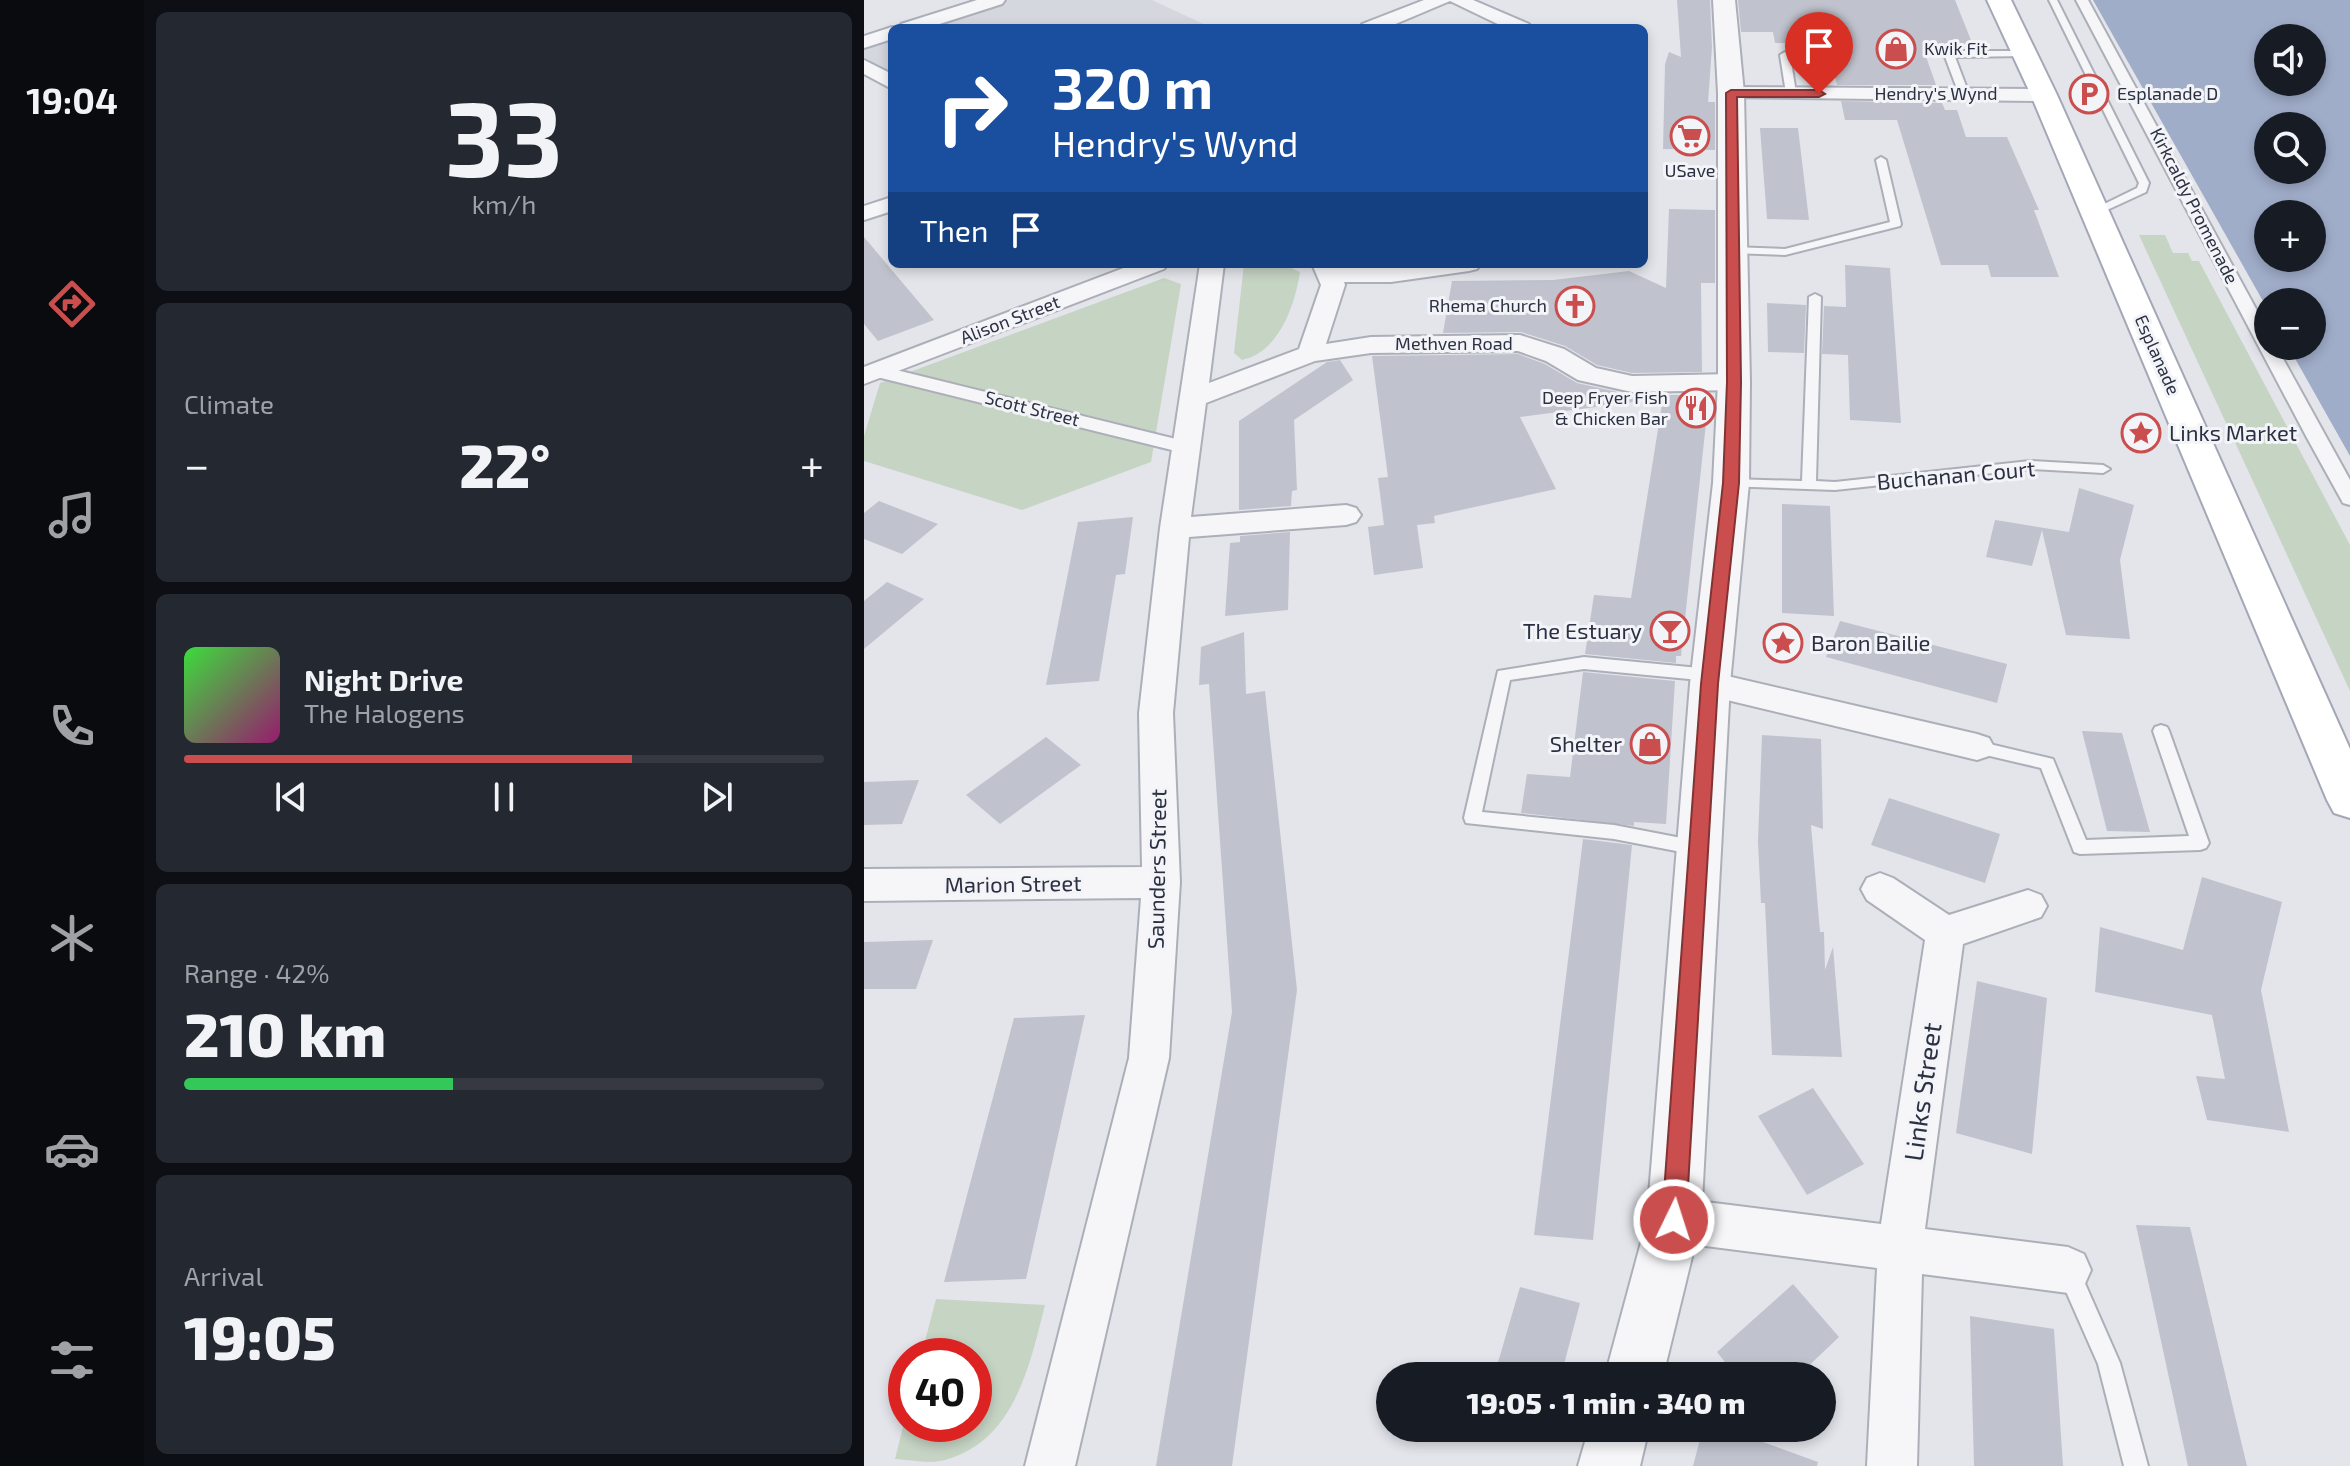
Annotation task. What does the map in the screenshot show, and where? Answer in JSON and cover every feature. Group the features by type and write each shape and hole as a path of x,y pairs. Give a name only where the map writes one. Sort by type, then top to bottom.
{"main road":[{"name":"Esplanade","path":"1999,0 2044,95 2350,800"}],"street":[{"path":"921,24 996,0"},
{"path":"1379,24 1441,0"},
{"path":"1458,0 1513,24"},
{"path":"1638,1362 1674,1220 1710,680 1731,483 1734,382 1731,93 1724,0"},
{"name":"Kirkcaldy Promenade","path":"2082,0 2136,95 2222,263 2350,498"},
{"path":"864,42 888,34"},
{"path":"864,66 888,81"},
{"name":"Hendry's Wynd","path":"1731,93 2044,95"},
{"path":"864,213 888,205"},
{"name":"Alison Street","path":"870,374 1146,268"},
{"name":"Saunders Street","path":"1050,1466 1149,1058 1161,882 1156,713 1175,528 1211,268"},
{"path":"1310,354 1333,285 1327,269 1391,275 1441,268"},
{"name":"Methven Road","path":"1194,398 1310,354 1371,345 1520,343 1555,355 1587,374 1632,384 1734,382"},
{"name":"Scott Street","path":"870,374 1188,448"},
{"path":"1175,528 1346,515"},
{"path":"1710,680 1977,747"},
{"name":"Marion Street","path":"864,885 1161,882"},
{"path":"1880,889 1945,933 2028,906"},
{"name":"Links Street","path":"1892,1466 1900,1250 1945,933"},
{"path":"1674,1220 2068,1270"},
{"path":"1609,1466 1615,1442"}],"lane":[{"path":"2053,0 2144,183 2142,190 2094,213"},
{"path":"1964,94 1949,54 2025,54"},
{"path":"1785,55 1791,93"},
{"path":"1732,250 1785,252 1896,224 1881,160"},
{"path":"1809,486 1815,297"},
{"name":"Buchanan Court","path":"1731,483 1835,486 2030,465 2103,469"},
{"path":"1699,848 1614,832 1472,818 1503,675 1584,663 1710,680"},
{"path":"1977,747 2047,763 2080,847 2200,843 2161,731"},
{"path":"2068,1270 2109,1363 2136,1466"}],"shaded area":[{"path":"1008,0 1152,0 1203,24 932,24"},
{"path":"888,38 888,72 864,58 864,45"}],"green space":[{"path":"2139,235 2165,235 2173,253 2188,253 2192,261 2199,261 2350,545 2350,691"},
{"path":"1244,268 1291,268 1300,272 1289,313 1275,338 1255,356 1242,360 1234,353"},
{"path":"1164,278 1181,284 1151,462 1022,510 864,461 864,436 880,383"},
{"path":"936,1299 1045,1305 1016,1398 992,1431 992,1338 926,1338"},
{"path":"899,1442 980,1442 945,1460 895,1459"}],"water":[{"path":"2093,0 2350,0 2350,456 2296,360 2326,360 2326,288 2256,288"}],"building":[{"path":"1677,0 1710,0 1712,47 1708,102 1715,102 1715,150 1663,149 1665,64 1669,52 1681,57"},
{"path":"1738,0 1955,0 1974,48 1923,48 1936,85 1837,85 1827,44 1775,43 1773,32 1741,32"},
{"path":"1841,101 1942,103 1945,110 1957,110 1966,137 2007,137 2039,210 2034,210 2059,277 1991,277 1988,265 1941,265 1897,120 1845,120"},
{"path":"1760,128 1798,128 1809,220 1767,219"},
{"name":"Rhema Church","path":"1669,209 1715,210 1715,283 1701,283 1702,372 1632,373 1597,365 1565,346 1521,332 1443,333 1452,281 1553,280 1629,271 1666,288"},
{"path":"864,237 934,320 878,341 864,324"},
{"path":"1845,265 1890,268 1901,423 1850,420 1848,355 1822,354 1824,306 1846,307"},
{"path":"1767,303 1806,305 1804,353 1768,352"},
{"path":"1518,354 1545,364 1577,383 1631,395 1709,395 1681,656 1676,656 1676,663 1585,654 1594,595 1631,598 1663,398 1520,417 1556,489 1434,516 1435,523 1417,525 1423,568 1374,575 1368,527 1384,525 1378,478 1388,477 1372,356"},
{"path":"1340,360 1353,380 1294,420 1297,490 1292,491 1291,506 1239,510 1239,421 1327,362"},
{"path":"2079,488 2134,505 2120,560 2130,639 2066,635 2042,530 2032,566 1986,557 1995,520 2069,532"},
{"path":"879,501 938,524 902,554 864,539 864,513"},
{"path":"1782,504 1830,506 1834,616 1782,613"},
{"path":"1133,517 1125,574 1116,575 1099,681 1046,685 1078,522"},
{"path":"1290,532 1288,610 1225,616 1230,543 1240,542 1240,536"},
{"path":"887,582 924,599 864,649 864,601"},
{"path":"1840,621 2007,664 1997,703 1826,657"},
{"path":"1244,632 1246,694 1265,691 1297,990 1232,1466 1156,1466 1232,1012 1209,684 1199,685 1201,647"},
{"path":"1583,672 1675,681 1666,824 1634,822 1634,826 1521,813 1527,774 1570,777"},
{"path":"2082,731 2122,733 2150,832 2107,831"},
{"path":"1762,735 1821,739 1823,829 1811,825 1820,932 1824,932 1825,970 1833,947 1842,1057 1772,1055 1765,903 1761,903 1758,842"},
{"path":"1046,737 1081,765 1000,824 966,795"},
{"path":"919,780 902,824 864,825 864,782"},
{"path":"1889,798 2000,834 1985,883 1871,845"},
{"path":"1583,839 1632,845 1593,1240 1534,1235"},
{"path":"2202,877 2282,902 2261,990 2289,1132 2207,1120 2196,1076 2225,1079 2212,1015 2095,992 2100,927 2183,950"},
{"path":"933,940 916,989 864,989 864,942"},
{"path":"1977,981 2047,998 2032,1154 1956,1133"},
{"path":"1085,1015 1026,1279 944,1282 1014,1018"},
{"path":"1813,1088 1864,1164 1807,1195 1758,1116"},
{"path":"2136,1225 2190,1227 2247,1466 2188,1466"},
{"path":"1793,1284 1839,1337 1813,1362 1725,1362 1717,1352"},
{"path":"1520,1287 1580,1303 1565,1362 1498,1362"},
{"path":"1970,1316 2054,1329 2063,1466 1974,1466"},
{"path":"1699,1442 1763,1442 1818,1462 1817,1466 1693,1466"}],"place":[{"name":"Kwik Fit","path":"1896,49"},
{"name":"Esplanade D","path":"2089,94"},
{"name":"USave","path":"1690,136"},
{"name":"Rhema Church","path":"1575,306"},
{"name":"Deep Fryer Fish & Chicken Bar","path":"1696,408"},
{"name":"Links Market","path":"2141,433"},
{"name":"The Estuary","path":"1670,631"},
{"name":"Baron Bailie","path":"1783,643"},
{"name":"Shelter","path":"1650,744"}],"route":[{"path":"1674,1220 1710,684 1731,483 1734,382 1731,93 1819,94"}]}
